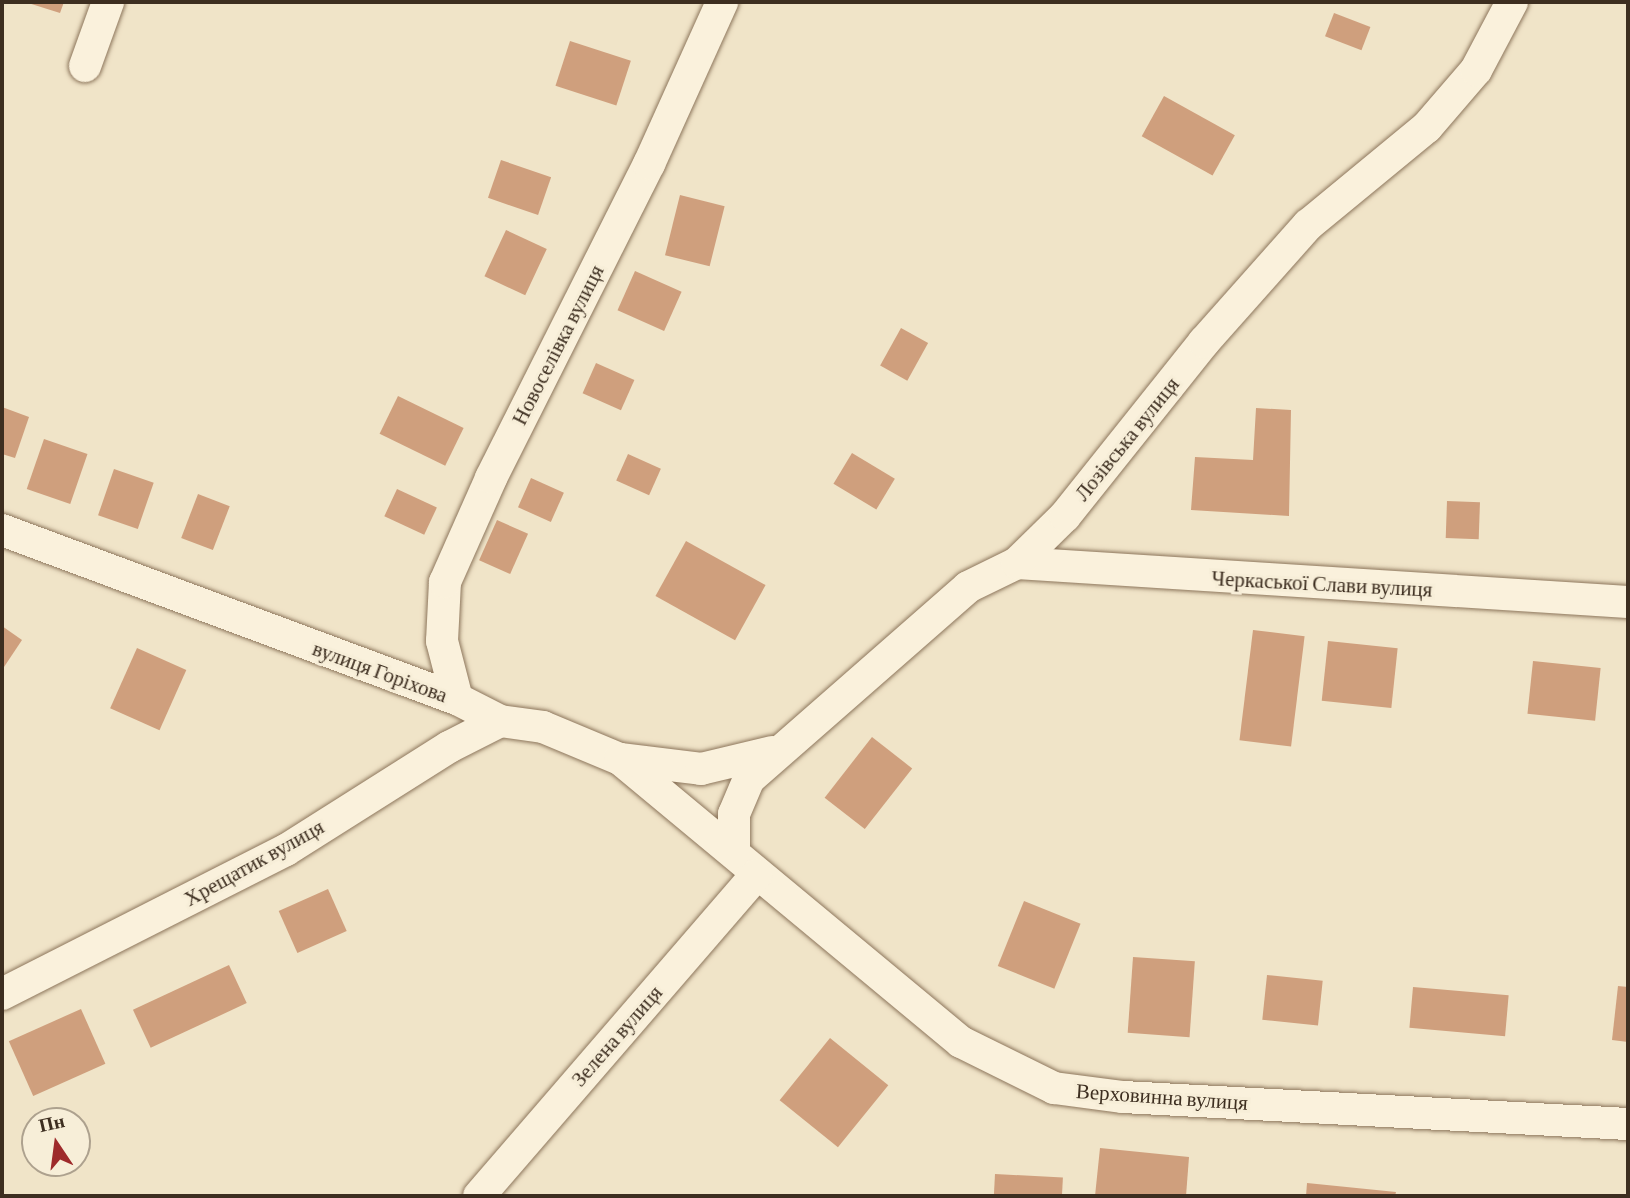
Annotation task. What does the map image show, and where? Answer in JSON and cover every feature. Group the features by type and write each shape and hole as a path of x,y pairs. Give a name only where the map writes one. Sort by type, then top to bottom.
{"street":[{"path":"85,66 108,2"},
{"name":"Новоселівка вулиця","path":"457,699 442,641 445,582 491,478 649,164 722,2"},
{"name":"Лозівська вулиця","path":"734,852 733,824 740,796 749,779 968,587 1017,562 1065,516 1204,342 1308,225 1427,127 1476,70 1512,2"},
{"name":"вулиця Горіхова","path":"2,530 457,699 500,721 543,727 620,759 734,852"},
{"name":"Черкаської Слави вулиця","path":"1017,562 1628,602"},
{"name":"Хрещатик вулиця","path":"2,994 286,850 449,747 500,721"},
{"path":"620,759 701,769 780,750"},
{"name":"Верховинна вулиця","path":"734,852 756,875 961,1042 1055,1088 1123,1097 1628,1124"},
{"name":"Зелена вулиця","path":"479,1196 756,875"}],"building":[{"path":"25,2 64,2 60,13"},
{"path":"1334,13 1370,27 1361,50 1325,36"},
{"path":"570,41 631,61 616,105 555,86"},
{"path":"1164,96 1235,135 1213,176 1142,136"},
{"path":"501,160 551,177 538,215 488,198"},
{"path":"680,195 725,206 710,266 665,255"},
{"path":"506,230 547,249 525,295 484,276"},
{"path":"635,271 682,292 664,331 618,310"},
{"path":"901,328 928,343 907,381 880,366"},
{"path":"596,363 634,380 621,410 583,393"},
{"path":"398,396 464,428 445,466 380,434"},
{"path":"2,407 29,417 15,458 2,454"},
{"path":"1256,408 1291,410 1289,516 1191,510 1195,457 1253,460"},
{"path":"44,439 87,454 70,504 27,489"},
{"path":"852,453 895,479 876,510 833,484"},
{"path":"628,454 661,469 649,495 616,480"},
{"path":"114,469 154,483 138,529 98,515"},
{"path":"531,478 564,493 551,522 518,507"},
{"path":"397,489 437,508 424,535 384,516"},
{"path":"198,494 230,506 213,550 181,538"},
{"path":"1447,501 1480,502 1479,539 1446,538"},
{"path":"497,520 528,534 510,574 479,560"},
{"path":"686,541 766,585 735,640 655,596"},
{"path":"2,626 22,640 2,670"},
{"path":"1253,630 1305,636 1291,747 1239,740"},
{"path":"1328,641 1398,648 1391,708 1322,701"},
{"path":"137,648 186,670 159,730 110,708"},
{"path":"1533,661 1601,668 1595,721 1527,714"},
{"path":"872,737 912,768 865,829 825,798"},
{"path":"328,889 347,931 297,953 279,911"},
{"path":"1024,901 1081,924 1054,989 998,966"},
{"path":"1133,957 1195,961 1190,1037 1128,1033"},
{"path":"229,965 247,1003 151,1048 133,1010"},
{"path":"1267,975 1323,981 1318,1026 1262,1020"},
{"path":"1618,986 1628,987 1628,1042 1612,1040"},
{"path":"1413,987 1509,995 1505,1036 1409,1028"},
{"path":"81,1009 105,1064 33,1096 9,1041"},
{"path":"830,1038 888,1085 838,1147 780,1100"},
{"path":"1100,1148 1189,1157 1186,1196 1095,1196"},
{"path":"995,1174 1063,1178 1062,1196 994,1196"},
{"path":"1307,1183 1396,1192 1395,1196 1306,1196"}]}
